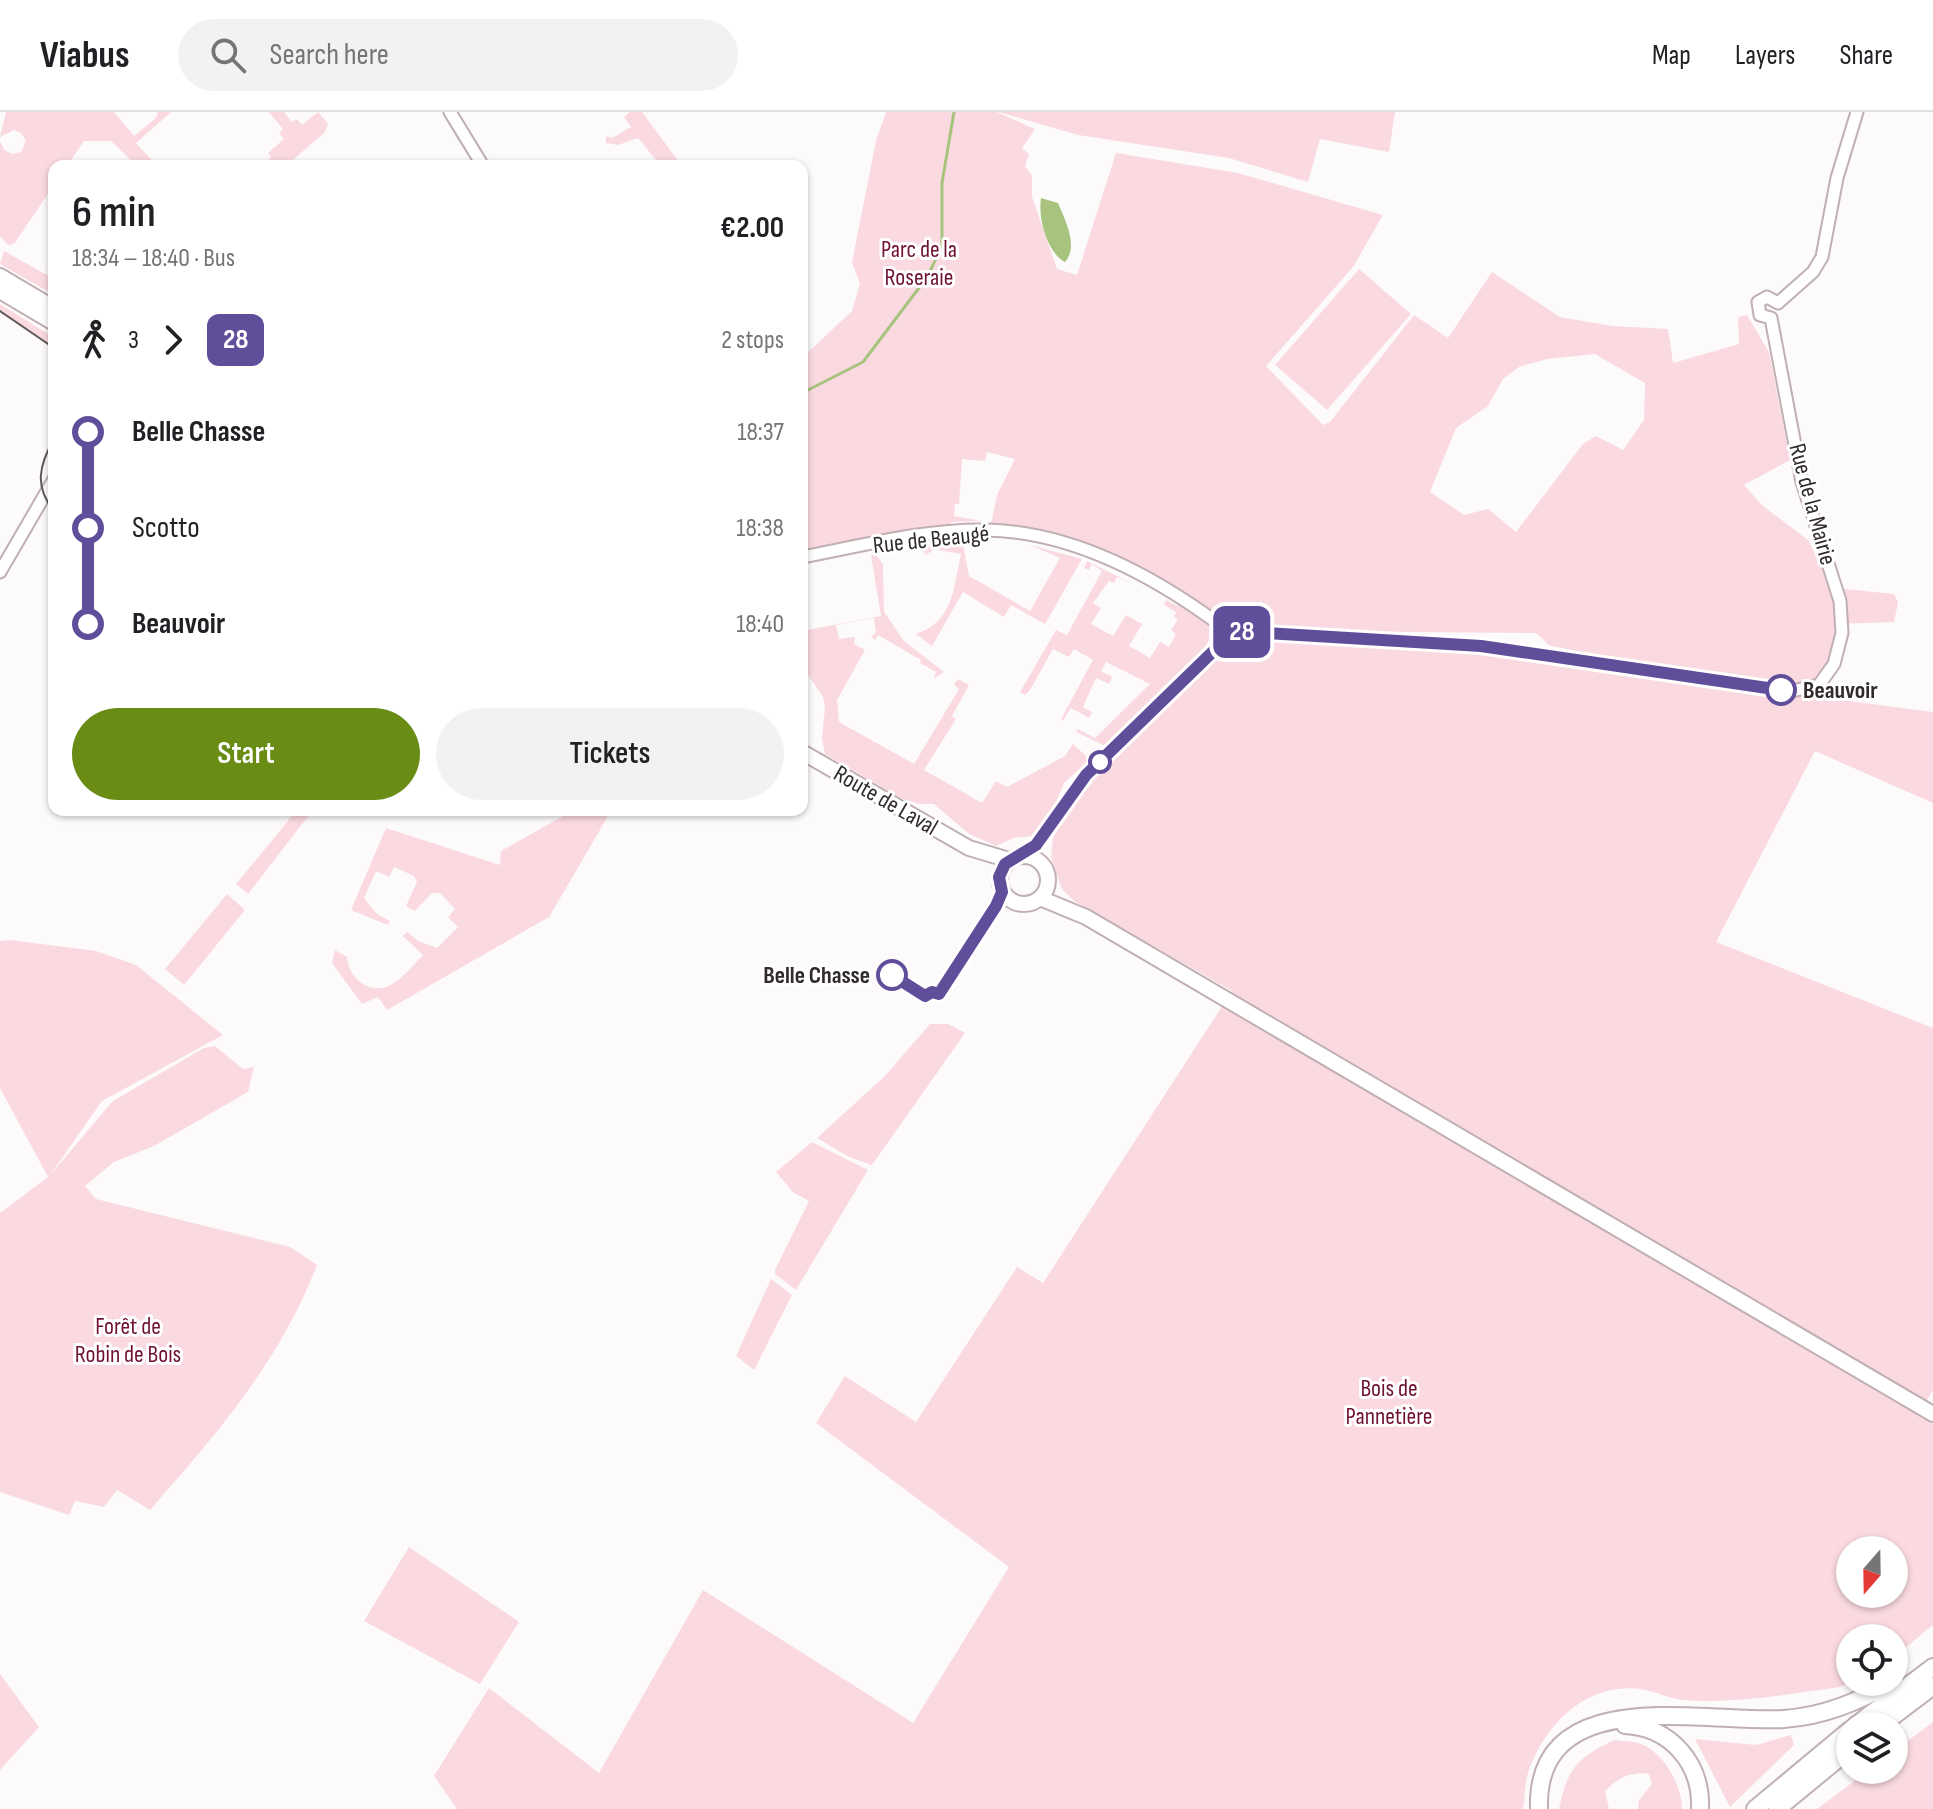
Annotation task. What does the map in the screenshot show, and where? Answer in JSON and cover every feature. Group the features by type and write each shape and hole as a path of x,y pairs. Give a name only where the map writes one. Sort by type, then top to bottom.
{"highway":[{"path":"1908,1673 1933,1657"},
{"path":"1874,1712 1933,1667"},
{"path":"1899,1712 1933,1686"},
{"path":"1541,1809 1542,1778 1551,1759 1570,1737 1599,1722 1639,1717 1801,1717 1840,1708 1864,1696"},
{"path":"1541,1809 1548,1777 1570,1744 1598,1728 1627,1725 1653,1731 1684,1754 1696,1774 1700,1809"},
{"path":"1755,1809 1836,1742"},
{"path":"1783,1806 1836,1761"}],"main road":[{"path":"0,276 48,304"},
{"path":"0,291 48,319"},
{"name":"Route de Laval","path":"808,755 969,848 1009,860"},
{"name":"Route de Laval","path":"969,848 999,877"},
{"path":"1021,856 1036,859 1047,871 1048,883 1040,898 1029,904 1010,901 1002,892 999,877 1009,860 1021,856"},
{"path":"1048,883 1086,917"},
{"path":"1040,898 1086,917 1126,940 1933,1414"}],"street":[{"path":"450,112 479,160"},
{"path":"1778,303 1767,297 1758,302 1760,315 1771,318 1777,314 1778,303 1813,272 1822,257 1837,178 1857,112"},
{"name":"Rue de la Mairie","path":"1269,634 1527,651 1792,691 1819,685 1834,664 1842,633 1840,601 1802,482 1771,318"},
{"path":"0,572 48,489"},
{"name":"Rue de Beaugé","path":"808,556 961,531 1026,533 1089,551 1189,603 1216,622 1219,632 1233,634"},
{"name":"Rue de Beaugé","path":"1189,603 1231,610 1269,634"},
{"path":"1216,622 1223,611"},
{"path":"1233,634 1239,628 1239,617"},
{"path":"1233,634 1269,634"}],"green space":[{"path":"6,112 114,112 134,136 156,118 158,112 171,112 136,143 152,160 131,160 111,141 84,141 71,160 48,160 48,194 14,244 8,245 0,236 0,141 4,150 13,154 21,152 26,141 21,133 14,130 0,137"},
{"path":"269,112 284,112 292,122 297,119 302,125 318,112 328,124 325,132 293,160 269,160 271,157 268,153 284,139 279,133 283,129"},
{"path":"630,112 642,112 678,160 656,160 638,138 618,145 606,143 606,136 612,138 631,127 624,117"},
{"name":"Bois de Pannetière","path":"886,112 997,112 1035,129 1022,148 1029,154 1025,166 1032,176 1032,197 1057,269 1077,275 1116,153 1238,173 1383,215 1353,267 1266,366 1323,425 1330,422 1414,315 1448,338 1492,272 1560,317 1612,326 1668,329 1673,363 1739,344 1738,317 1747,315 1769,352 1790,460 1744,485 1763,506 1808,540 1829,581 1845,589 1894,594 1898,602 1894,622 1837,624 1833,658 1821,680 1809,686 1788,686 1566,649 1549,645 1536,633 1315,631 1933,712 1933,803 1815,751 1716,942 1933,1028 1933,1390 1918,1415 1933,1424 1933,1625 1908,1646 1908,1624 1836,1624 1836,1688 1721,1701 1677,1699 1640,1689 1621,1689 1587,1699 1559,1720 1538,1750 1528,1772 1523,1809 457,1809 434,1776 489,1688 599,1773 703,1590 913,1723 1009,1567 816,1423 845,1376 916,1422 1017,1267 1043,1283 1232,991 1074,901 1062,889 1051,857 1053,838 1067,805 1089,776 1196,675 1223,645 1251,629 1240,625 1237,614 1213,614 1094,553 990,530 997,495 1015,459 987,452 985,461 962,459 959,504 955,504 954,516 982,521 951,522 949,533 808,556 808,352 852,311 860,284 852,262 876,141","holes":["1595,354 1645,383 1644,420 1623,450 1596,436 1583,444 1516,532 1488,509 1464,515 1430,492 1456,428 1488,406 1503,379 1519,367 1547,359"]},
{"path":"999,112 1395,112 1389,152 1320,139 1308,182 1229,158 1078,135"},
{"path":"4,251 48,276 48,292 0,264"},
{"path":"1359,269 1411,314 1327,410 1275,365"},
{"path":"0,304 48,334 48,346 32,332 0,313"},
{"path":"962,540 969,576 1030,611 1060,558 1030,545 1082,559 1045,624 1011,605 1004,617 963,592 932,646 916,634 929,628 945,612 961,554 934,549 926,555 920,547"},
{"path":"875,554 883,564 884,612 904,641 944,672 933,679 936,672 920,663 921,660 878,635 875,640 871,637 876,632 874,618 836,625 839,639 855,637 854,644 865,650 837,700 839,722 914,764 959,689 954,685 958,679 969,685 952,716 956,719 924,770 982,803 996,781 1007,787 1065,756 1073,744 1086,756 1086,763 1064,783 1051,814 1033,836 1014,838 996,846 969,834 934,804 919,804 900,798 825,754 822,738 825,708 823,697 808,675 808,630 881,616 871,555"},
{"path":"1087,561 1133,584 1117,577 1114,583 1109,581 1093,603 1101,608 1091,624 1113,636 1126,615 1142,624 1129,646 1150,658 1160,642 1169,647 1176,634 1171,630 1178,619 1174,617 1176,612 1164,605 1166,600 1178,606 1183,604 1195,612 1210,630 1208,642 1187,672 1137,721 1105,746 1076,732 1078,729 1095,738 1150,684 1106,662 1101,671 1112,677 1109,684 1096,678 1083,707 1092,712 1089,718 1071,708 1063,721 1061,719 1093,660 1074,649 1069,657 1053,649 1030,690 1025,695 1020,692 1056,630 1067,635 1102,571 1092,564 1089,570 1084,568"},
{"path":"292,816 308,816 248,894 236,884"},
{"path":"563,816 607,816 549,917 387,1010 378,997 362,1004 332,963 335,950 347,957 352,972 363,984 386,987 402,977 423,955 403,936 407,932 418,941 437,948 458,927 448,917 455,909 440,893 432,893 415,911 406,906 417,882 414,876 394,867 389,877 376,871 364,898 377,914 390,921 388,925 351,910 386,828 500,865 501,851"},
{"path":"227,894 245,910 184,985 165,969"},
{"name":"Forêt de Robin de Bois","path":"0,941 96,951 136,965 223,1035 102,1101 50,1175 113,1101 204,1048 215,1046 243,1069 254,1067 248,1092 154,1146 114,1162 85,1186 96,1199 290,1247 317,1265 284,1334 245,1395 150,1510 117,1490 104,1507 75,1501 69,1515 0,1492 0,1213 48,1177 0,1088"},
{"path":"930,1024 948,1024 965,1033 872,1165 849,1157 817,1138 885,1076"},
{"path":"812,1142 868,1170 796,1290 775,1274 775,1270 809,1201 794,1193 776,1172"},
{"path":"771,1279 792,1295 754,1370 736,1356"},
{"path":"409,1547 519,1622 480,1684 364,1621"},
{"path":"0,1674 39,1727 0,1770"},
{"path":"1933,1722 1933,1809 1817,1809 1850,1784 1908,1784 1908,1741"},
{"path":"1791,1735 1794,1745 1730,1807 1695,1739 1756,1745"},
{"path":"1614,1740 1641,1744 1664,1762 1679,1790 1682,1809 1638,1809 1639,1800 1652,1784 1649,1774 1642,1773 1625,1776 1605,1791 1609,1809 1559,1809 1566,1784 1576,1766"}],"shaded area":[{"path":"1041,198 1058,203 1067,225 1071,248 1065,262 1048,242 1041,215"}],"waterway":[{"path":"808,390 863,362 928,276 942,245 942,183 954,112"}],"tram line":[{"path":"0,311 48,344"},
{"path":"48,452 41,476 43,493 48,502"}],"bus line":[{"name":"28","path":"892,975 925,996 932,992 939,994 996,906 1002,892 999,877 1005,864 1036,845 1054,823 1070,793 1086,775 1230,635 1250,632 1481,646 1781,690"}],"place":[{"name":"Beauvoir","path":"1781,690"},
{"name":"Belle Chasse","path":"892,975"}],"park label":[{"name":"Parc de la Roseraie","path":"919,263"}]}
